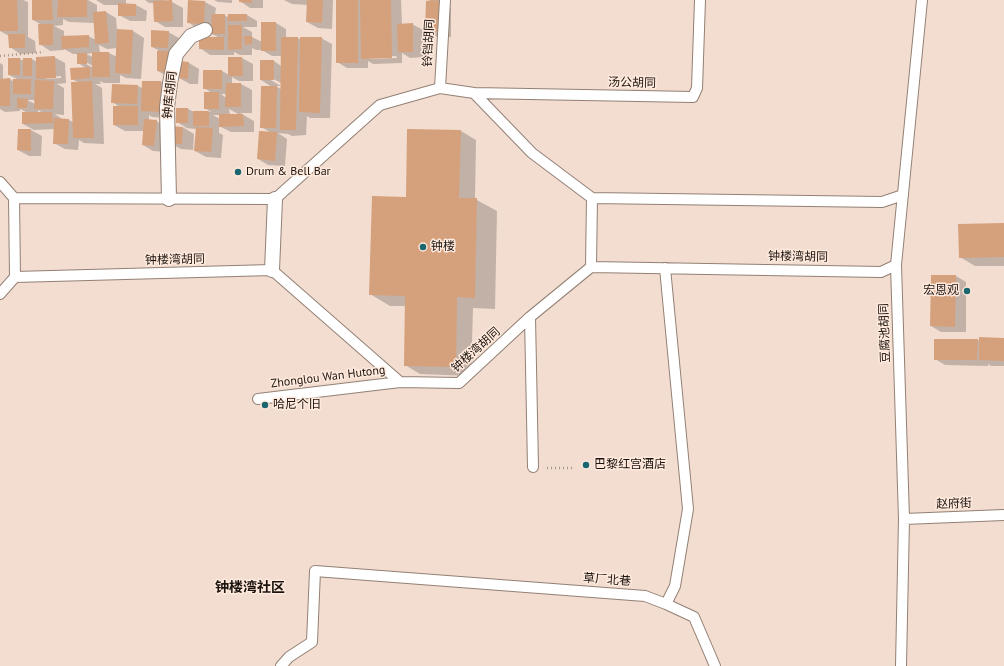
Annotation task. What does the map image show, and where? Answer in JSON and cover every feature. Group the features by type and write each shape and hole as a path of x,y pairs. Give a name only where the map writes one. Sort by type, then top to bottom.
{"street":[{"name":"钟库胡同","path":"169,199 167,107 176,54 191,36 205,30"},
{"path":"272,270 275,199"}],"lane":[{"name":"铃铛胡同","path":"440,88 445,0"},
{"name":"汤公胡同","path":"474,93 693,97 697,88 700,0"},
{"name":"豆腐池胡同","path":"901,666 904,518 896,265 922,0"},
{"path":"14,198 275,199 380,105 440,88 474,93 532,152 592,198 882,202 903,195"},
{"path":"0,182 14,198 15,277 0,294"},
{"path":"591,267 592,198"},
{"name":"钟楼湾胡同","path":"400,382 459,383 530,317 591,267 881,272 896,265"},
{"path":"665,268 688,509 675,586 666,604 694,617 715,666"},
{"path":"272,270 400,382"},
{"name":"钟楼湾胡同","path":"15,277 272,270"},
{"path":"530,317 533,467"},
{"name":"Zhonglou Wan Hutong","path":"258,399 400,382"},
{"name":"赵府街","path":"904,518 1004,515"},
{"name":"草厂北巷","path":"281,666 289,657 312,642 315,571 645,596 666,604"}],"path":[{"path":"0,56 44,52"},
{"path":"533,467 572,468"}],"building":[{"path":"0,0 17,0 18,31 0,31"},
{"path":"32,0 52,0 53,20 32,20"},
{"path":"58,0 87,0 87,17 57,17"},
{"path":"172,0 173,21 154,22 153,1"},
{"path":"188,0 205,1 204,24 187,23"},
{"path":"239,0 252,0 252,3 239,2"},
{"path":"307,0 323,0 322,23 306,22"},
{"path":"336,0 358,0 358,63 336,63"},
{"path":"360,0 391,0 392,58 361,59"},
{"path":"426,1 441,1 440,32 425,31"},
{"path":"118,3 136,4 136,16 118,16"},
{"path":"106,11 109,43 95,44 93,12"},
{"path":"212,14 225,14 225,34 211,34"},
{"path":"228,14 247,14 247,21 227,21"},
{"path":"261,22 276,22 276,51 261,51"},
{"path":"413,23 413,52 398,52 397,24"},
{"path":"38,24 53,24 53,45 39,45"},
{"path":"228,25 242,25 242,49 228,50"},
{"path":"117,29 133,30 131,74 115,73"},
{"path":"151,30 169,31 168,48 151,47"},
{"path":"8,34 25,34 25,48 9,48"},
{"path":"89,35 89,47 62,49 61,36"},
{"path":"244,36 252,36 252,44 245,45"},
{"path":"199,37 224,37 224,50 199,49"},
{"path":"281,37 298,37 296,130 280,130"},
{"path":"300,37 322,37 320,113 299,112"},
{"path":"157,51 170,51 169,72 157,71"},
{"path":"92,52 109,52 110,77 92,77"},
{"path":"77,53 87,53 87,64 77,64"},
{"path":"55,56 56,78 36,79 36,57"},
{"path":"228,57 242,57 243,76 228,76"},
{"path":"8,58 20,58 20,75 8,75"},
{"path":"23,58 32,58 32,76 23,76"},
{"path":"260,60 274,60 274,80 260,80"},
{"path":"180,61 189,62 188,79 178,78"},
{"path":"90,67 90,78 71,80 70,68"},
{"path":"203,70 222,70 222,89 203,89"},
{"path":"10,78 10,106 0,106 0,79"},
{"path":"13,79 31,79 31,94 13,94"},
{"path":"35,80 54,81 53,109 34,109"},
{"path":"92,81 94,138 73,138 71,82"},
{"path":"142,81 161,81 160,112 141,111"},
{"path":"226,83 241,83 241,107 225,107"},
{"path":"112,84 138,85 137,104 111,103"},
{"path":"261,86 277,86 276,128 260,128"},
{"path":"204,92 219,92 219,109 204,109"},
{"path":"17,98 28,99 27,108 17,108"},
{"path":"113,106 138,106 138,125 113,125"},
{"path":"176,108 188,108 188,123 176,123"},
{"path":"193,111 209,111 209,126 193,126"},
{"path":"22,112 52,112 53,123 22,124"},
{"path":"219,114 243,114 244,126 219,127"},
{"path":"54,118 69,119 68,144 53,144"},
{"path":"144,119 157,120 154,146 142,145"},
{"path":"170,126 183,127 182,144 169,144"},
{"path":"196,127 213,128 211,152 194,151"},
{"path":"18,129 31,129 31,151 17,150"},
{"path":"407,129 461,130 459,198 477,198 475,298 457,297 456,367 404,366 405,296 369,295 372,196 406,197"},
{"path":"259,131 277,132 275,161 257,159"},
{"path":"1004,223 1004,257 959,258 958,224"},
{"path":"931,275 956,275 955,327 930,326"},
{"path":"979,337 1004,338 1004,361 979,360"},
{"path":"934,339 978,339 977,360 934,360"}],"place":[{"name":"Drum & Bell Bar","path":"238,172"},
{"name":"钟楼","path":"423,247"},
{"name":"宏恩观","path":"967,291"},
{"name":"哈尼个旧","path":"265,405"},
{"name":"巴黎红宫酒店","path":"586,465"}],"district":[{"name":"钟楼湾社区","path":"250,588"}]}
